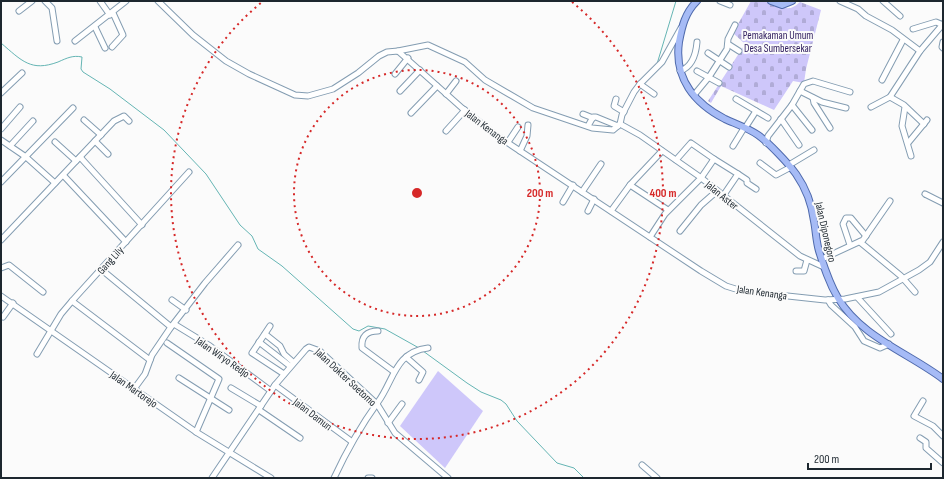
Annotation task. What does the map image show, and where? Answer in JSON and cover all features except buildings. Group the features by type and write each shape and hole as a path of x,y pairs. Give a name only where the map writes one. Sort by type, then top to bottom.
{"main road":[{"name":"Jalan Diponegoro","path":"697,1 687,13 682,27 678,50 680,71 683,80 694,95 712,111 760,136 790,166 805,189 813,213 817,246 824,267 839,299 858,322 886,343 925,365 943,379"},
{"path":"771,1 782,5 792,1"}],"street":[{"path":"19,11 32,1"},
{"path":"45,1 52,8"},
{"path":"54,1 52,8 57,41"},
{"path":"100,1 112,14 123,35 112,47"},
{"path":"75,41 112,14 126,1"},
{"path":"158,1 193,35 226,61 249,74 295,95 308,96 333,89 358,73 379,56 387,52 428,45 465,62 485,80 533,108 588,126 611,131 619,125 624,112 640,84 662,62 682,27"},
{"path":"720,1 730,5"},
{"path":"840,1 858,9 866,16 892,30 903,40 920,51"},
{"path":"883,1 900,16"},
{"path":"871,107 890,97 920,51 943,24 936,22 913,29"},
{"path":"694,95 709,77 727,49 728,39 735,25"},
{"path":"95,27 105,48"},
{"path":"882,80 903,40"},
{"path":"680,71 686,68 692,61 698,42"},
{"path":"943,42 943,48"},
{"path":"728,44 738,51"},
{"name":"Jalan Kenanga","path":"398,51 408,58 465,110 520,151 701,271 734,289 826,300 857,297 879,292 928,264 943,242"},
{"path":"708,53 729,67"},
{"path":"395,74 408,58"},
{"path":"400,91 420,70"},
{"path":"697,70 719,83"},
{"path":"1,93 22,73"},
{"path":"446,94 456,81"},
{"path":"766,143 768,136 792,105 804,84 813,82 850,92"},
{"path":"640,84 654,94"},
{"path":"411,113 437,86"},
{"path":"800,91 813,98 846,108"},
{"path":"890,97 926,122 908,144"},
{"path":"813,98 814,103 830,128"},
{"path":"616,99 614,106 624,112"},
{"path":"736,99 768,118"},
{"path":"792,105 812,130"},
{"path":"1,129 20,107"},
{"path":"905,107 902,126 904,139 908,144 912,156"},
{"path":"1,182 73,108"},
{"path":"446,131 465,110"},
{"path":"733,146 756,111"},
{"name":"Jalan Aster","path":"584,114 619,125 640,135 701,178 807,260 824,267"},
{"path":"1,240 64,176 114,121 122,116 125,116 129,121"},
{"path":"588,126 593,118"},
{"path":"781,119 799,145"},
{"path":"84,120 101,135"},
{"path":"10,146 33,121"},
{"path":"520,151 527,136 528,125"},
{"path":"508,142 518,127"},
{"path":"760,136 768,136"},
{"path":"1,140 26,157 56,183"},
{"path":"95,141 108,154"},
{"path":"55,142 78,159 106,184 142,225"},
{"path":"676,160 691,143 747,179 747,183 756,190"},
{"path":"760,163 776,175 814,150"},
{"path":"611,211 630,185 662,151"},
{"path":"650,237 668,210 701,178 714,159"},
{"path":"582,192 601,164"},
{"name":"Gang Lily","path":"37,354 72,300 102,270 189,172"},
{"path":"723,196 738,174"},
{"path":"64,176 126,242"},
{"path":"563,202 573,185"},
{"path":"630,185 668,210"},
{"path":"680,231 701,205 717,191"},
{"path":"925,194 943,203"},
{"path":"588,211 594,199"},
{"path":"822,259 860,242 866,236 890,201"},
{"path":"850,246 843,224 846,218 852,218 866,236"},
{"path":"860,242 904,279 915,292"},
{"path":"134,389 144,374 150,360 173,326 205,283 238,245"},
{"path":"796,271 804,271 807,260"},
{"path":"1,268 9,265 43,292"},
{"name":"Jalan Wiryo Redjo","path":"102,270 173,326 210,346 271,391"},
{"name":"Jalan Martorejo","path":"1,296 52,330 196,432 229,452 260,476 271,478"},
{"path":"857,297 891,334"},
{"path":"72,300 150,360"},
{"path":"172,300 186,310"},
{"path":"826,300 855,327 864,341 880,348 886,343"},
{"path":"3,317 13,303"},
{"path":"270,326 252,352 284,374"},
{"path":"378,331 370,331 366,334 362,340 362,348 393,371"},
{"path":"264,334 280,346 292,364"},
{"path":"259,342 292,364"},
{"path":"167,344 218,378 219,381 210,398 196,432"},
{"name":"Jalan Dokter Soetomo","path":"292,364 309,346 320,351 377,404 395,433 448,478"},
{"path":"336,477 351,441 377,404 393,371 406,357 423,349"},
{"path":"406,357 423,372 419,380"},
{"path":"212,478 275,385 292,364"},
{"path":"179,378 229,410"},
{"name":"Jalan Damun","path":"275,385 351,441"},
{"path":"231,388 300,438"},
{"path":"923,401 914,416 933,426 943,436"},
{"path":"388,423 402,404"},
{"path":"920,438 926,442 926,448 943,462"},
{"path":"642,465 657,478"}],"green space":[{"name":"Pemakaman Umum Desa Sumbersekar","path":"751,1 773,2 784,8 791,8 800,2 821,10 806,69 804,83 793,81 774,110 721,86 711,103 708,101 745,44 733,33"},
{"path":"438,371 483,411 445,468 400,426"}],"waterway":[{"path":"657,64 676,1"},
{"path":"1,43 21,60 34,65 49,65 70,57 82,57 81,69 83,72 110,89 164,130 206,174 240,225 252,236 258,249 282,266 353,329 359,331 368,326 385,329 419,348"},
{"path":"423,351 481,392 501,400 506,404 517,421 557,463 574,468 584,478"}]}
